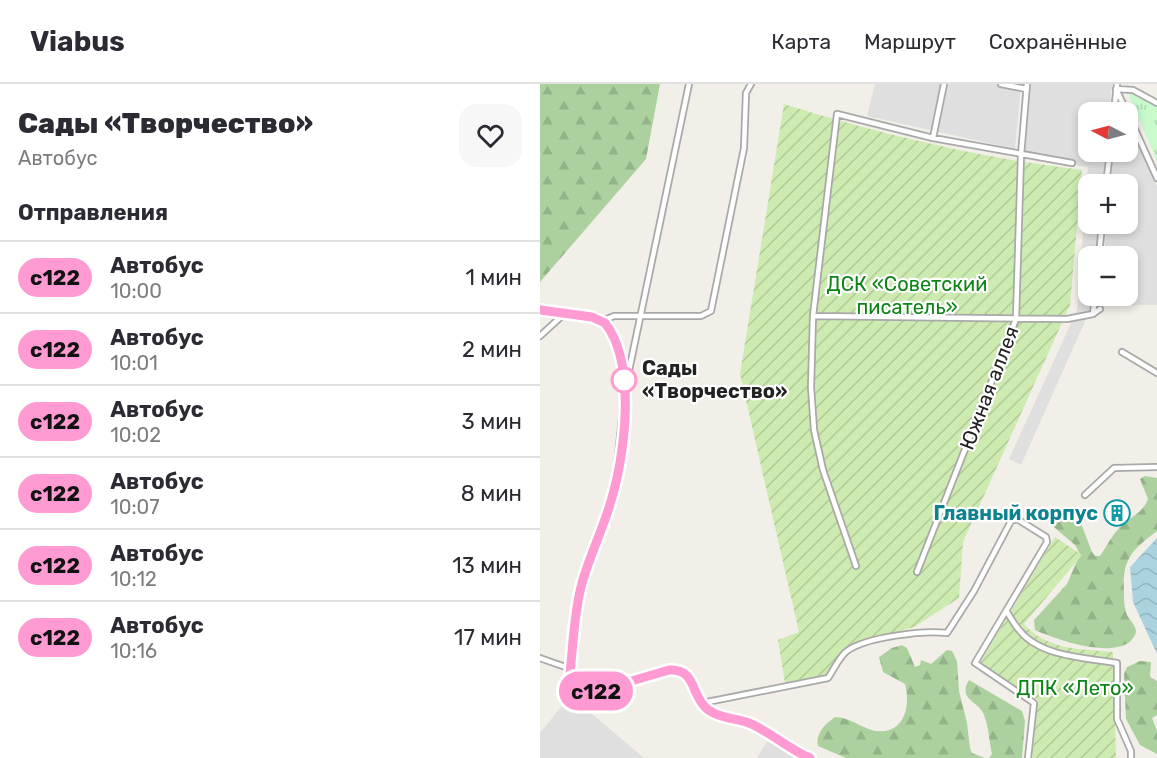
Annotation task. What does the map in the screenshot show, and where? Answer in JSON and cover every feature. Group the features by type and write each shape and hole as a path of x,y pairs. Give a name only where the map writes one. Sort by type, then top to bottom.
{"street":[{"path":"688,84 625,388 615,486 582,584 571,678 576,686 594,692 669,670 682,671 689,676 702,703 715,713 758,728 810,758"},
{"path":"540,310 602,321 614,316 701,316 711,311 744,148 746,93 750,84"},
{"path":"933,138 944,84"},
{"path":"1001,84 1027,87"},
{"name":"Южная аллея","path":"917,572 1016,319 1021,158 1027,87"},
{"path":"1117,87 1133,90 1157,103"},
{"path":"1115,102 1117,87"},
{"path":"1117,87 1123,102"},
{"path":"856,566 823,471 814,430 811,387 813,316 837,114 1021,158 1072,163"},
{"path":"1138,135 1157,178"},
{"path":"1093,314 1094,306"},
{"path":"813,316 1067,319 1093,314 1100,309"},
{"path":"540,336 565,313"},
{"path":"602,321 611,332 620,358 625,388"},
{"path":"1122,352 1157,372"},
{"path":"1085,495 1114,468 1157,467"},
{"path":"702,703 828,678 846,652 900,635 926,631 947,633 952,629 1011,521 1017,519 1046,537 1047,542 975,663 1034,703 1028,758"},
{"path":"1007,612 1020,632 1038,644 1054,651 1117,663 1117,719 1131,751 1131,758"},
{"path":"540,658 571,669"}],"shaded area":[{"path":"875,84 1021,84 1015,149 867,116"},
{"path":"1031,84 1112,84 1110,102 1078,102 1078,162 1105,162 1103,174 1087,174 1088,167 1024,158"},
{"path":"1138,142 1157,186 1157,305 1138,305 1138,246 1105,246 1106,234 1138,234 1138,174 1112,174 1112,162 1138,162"},
{"path":"1083,234 1098,234 1097,246 1082,246"},
{"path":"1078,297 1078,306 1091,306 1021,465 1009,459 1077,310"},
{"path":"570,696 644,758 540,758 540,733"},
{"path":"767,741 798,758 757,758"}],"green space":[{"path":"540,84 660,84 646,159 540,282"},
{"path":"1133,92 1157,106 1157,161 1138,116 1138,102 1132,102 1129,95"},
{"name":"ДСК «Советский писатель»","path":"784,104 858,126 932,144 1007,159 1082,170 1082,174 1078,174 1078,215 1070,305 963,542 959,598 914,627 848,646 840,653 827,675 785,683 778,640 799,632 740,374"},
{"path":"1145,476 1157,478 1157,531 1130,556 1125,571 1125,606 1127,615 1135,627 1135,635 1128,643 1103,648 1072,643 1035,630 1034,620 1067,584 1080,554 1075,545 1048,522 1049,517 1059,514 1079,518 1092,552 1095,556 1100,556 1117,530 1146,504 1148,499 1140,479"},
{"name":"ДПК «Лето»","path":"1055,537 1082,555 1024,624 1043,639 1065,647 1113,652 1116,758 1032,758 1038,700 980,663"},
{"path":"902,645 907,648 915,667 920,665 921,660 931,664 947,650 952,651 957,661 959,691 970,748 972,753 985,758 846,758 818,746 818,737 822,730 835,717 876,731 886,731 899,724 906,710 905,684 883,672 879,657 892,648"},
{"path":"1140,661 1151,662 1150,677 1157,681 1157,715 1152,718 1157,731 1157,754 1140,745 1126,719 1124,674 1127,667"},
{"path":"969,680 1022,711 1025,721 1022,758 989,758 992,754 987,724 981,710 967,696 966,687"}],"water":[{"path":"1157,538 1157,654 1133,602 1130,567"}],"bus line":[{"name":"с122","path":"540,310 597,318 605,323 611,332 620,358 625,388 620,450 612,500 582,584 578,606 570,674 573,682 582,690 594,692 669,670 682,671 689,676 702,703 710,711 747,722 795,752 810,758"}],"place":[{"name":"Сады «Творчество»","path":"624,380"},
{"name":"Главный корпус","path":"1117,513"}]}
